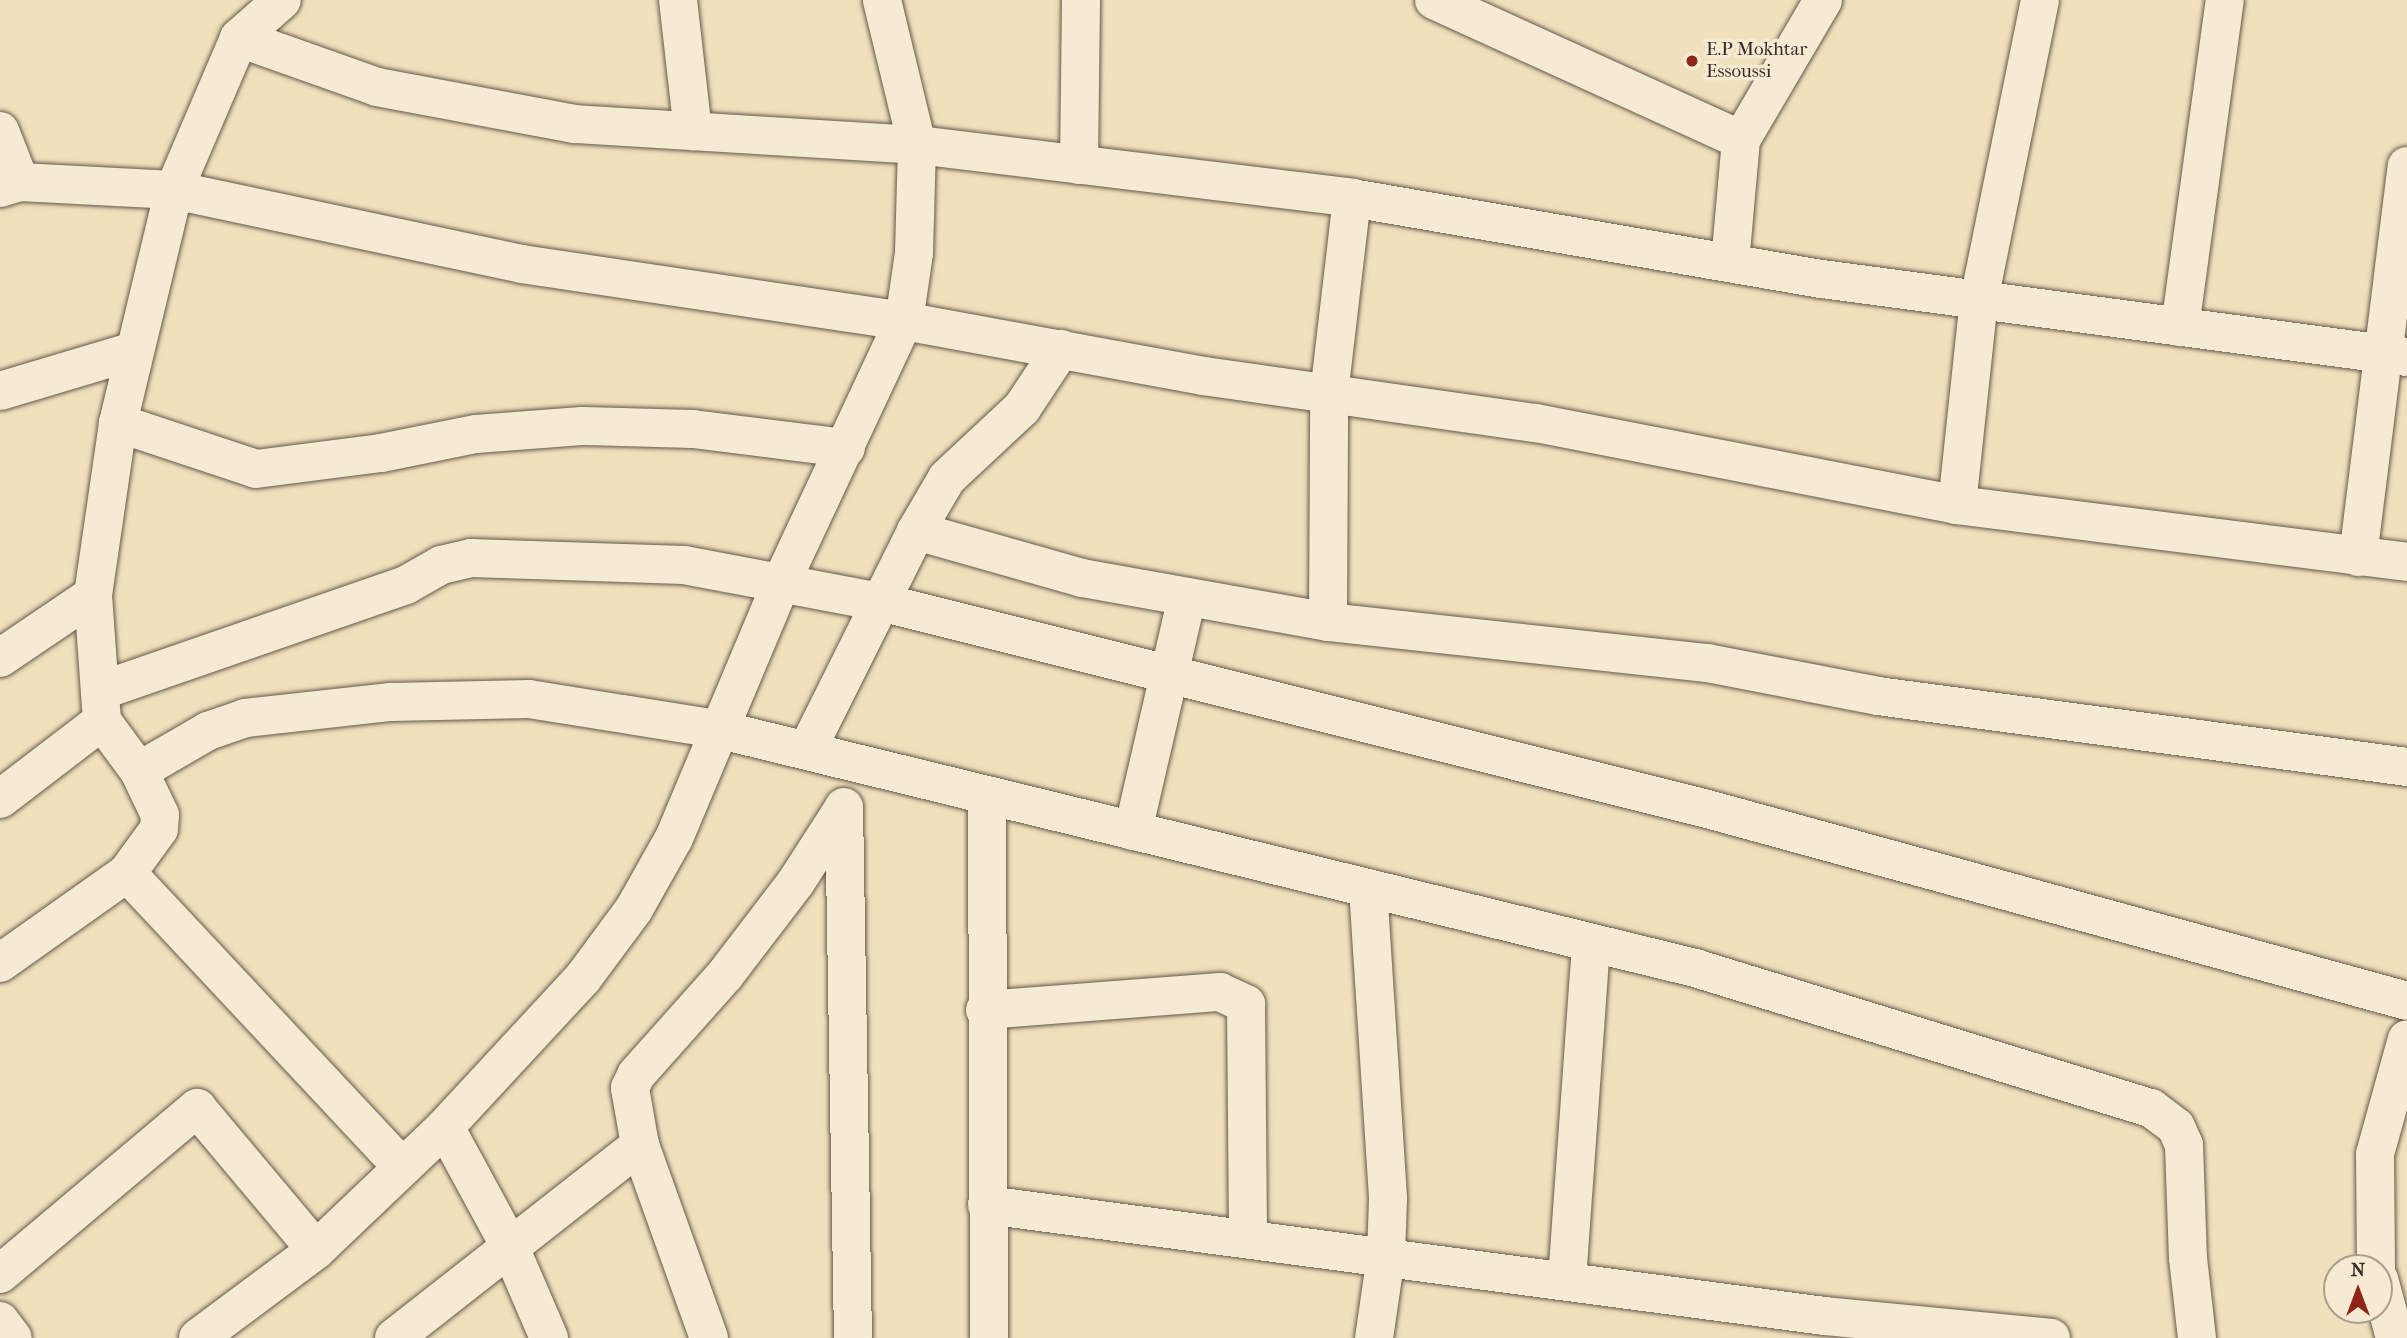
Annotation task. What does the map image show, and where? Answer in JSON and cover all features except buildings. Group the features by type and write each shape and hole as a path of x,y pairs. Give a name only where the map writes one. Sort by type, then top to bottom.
{"street":[{"path":"678,0 693,131"},
{"path":"221,1332 316,1250 445,1127 583,978 634,909 674,838 717,729 781,583 904,321 914,253 917,145 882,0"},
{"path":"1079,165 1081,0"},
{"path":"1434,0 1741,139"},
{"path":"1730,263 1741,139 1823,0"},
{"path":"1957,505 1979,300 2040,0"},
{"path":"2180,327 2225,0"},
{"path":"0,963 127,873 153,842 160,816 139,771 101,706 93,595 118,423 174,190 261,12 377,87 468,107 575,124 917,145 1352,198 1730,263 1979,300 2397,356"},
{"path":"0,131 10,185 174,190 522,264 904,321 1329,394 1536,423 1957,505 2407,562"},
{"path":"2358,557 2397,356 2407,166"},
{"path":"1328,622 1329,394 1352,198"},
{"path":"807,750 916,531 947,478 1022,408 1061,349"},
{"path":"0,391 134,351"},
{"path":"118,423 256,469 382,453 476,434 582,426 693,429 846,448"},
{"path":"916,531 1082,578 1328,622 1707,663 1878,696 2407,767"},
{"path":"0,799 101,706 406,585 440,565 471,558 684,565 880,602 1700,807 2407,1001"},
{"path":"0,658 93,595"},
{"path":"1133,831 1187,597"},
{"path":"139,771 208,731 245,718 391,702 529,699 717,729 1695,968 2151,1108 2176,1127 2184,1144 2188,1258 2197,1338"},
{"path":"846,759 843,809 853,1338"},
{"path":"987,795 985,1010 989,1338"},
{"path":"709,1338 640,1145 631,1102 636,1075 725,975 796,882 843,809"},
{"path":"127,873 402,1167"},
{"path":"1368,888 1388,1199 1386,1256 1374,1338"},
{"path":"1567,1280 1591,943"},
{"path":"985,1010 1220,992 1246,1004 1248,1237"},
{"path":"2376,1254 2375,1154 2407,1039"},
{"path":"0,1274 191,1109 197,1108 316,1250"},
{"path":"445,1127 509,1245 549,1338"},
{"path":"394,1338 509,1245 640,1145"},
{"path":"987,1205 1567,1280 1823,1327 2051,1338"},
{"path":"0,1321 13,1338"}],"place":[{"name":"E.P Mokhtar Essoussi","path":"1692,61"}]}
